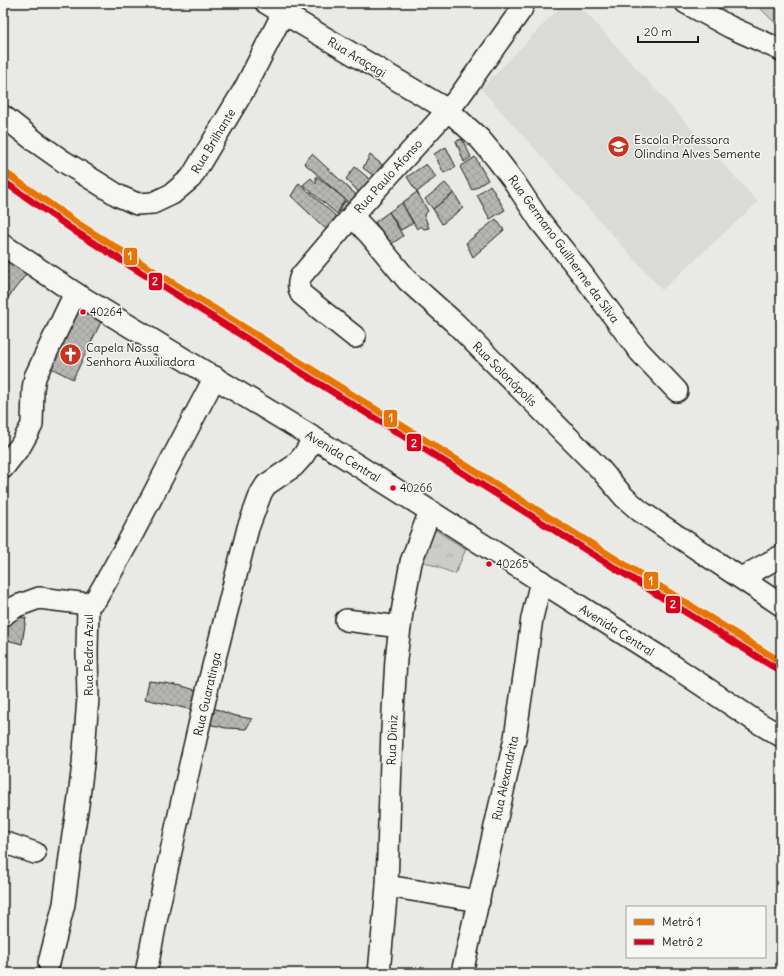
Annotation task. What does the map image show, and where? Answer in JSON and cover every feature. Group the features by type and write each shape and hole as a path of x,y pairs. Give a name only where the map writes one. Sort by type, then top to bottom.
{"street":[{"name":"Rua Paulo Afonso","path":"355,337 301,294 298,287 298,282 301,276 352,216 448,110 468,84 524,3"},
{"path":"686,3 730,27 781,50"},
{"name":"Rua Araçagi","path":"275,8 448,110"},
{"name":"Rua Brilhante","path":"3,116 63,161 120,196 136,204 153,203 172,194 191,178 245,88 275,8"},
{"name":"Rua Germano Guilherme da Silva","path":"448,110 480,140 496,158 515,183 540,221 583,275 639,351 677,391"},
{"name":"Rua Solonópolis","path":"352,216 370,235 408,281 455,323 640,511 741,578"},
{"name":"Avenida Central","path":"4,248 75,293 314,438 654,653 757,722 781,736"},
{"path":"3,468 21,445 32,425 35,377 75,293"},
{"name":"Rua Pedra Azul","path":"49,963 64,904 83,764 88,698 88,604 96,599 112,571 215,377"},
{"name":"Rua Guaratinga","path":"146,973 189,768 248,528 260,493 266,485 294,466 303,456 314,438"},
{"name":"Rua Diniz","path":"379,973 387,886 396,659 411,562 430,511"},
{"path":"781,556 741,578 781,605"},
{"name":"Rua Alexandrita","path":"462,973 515,738 532,618 541,582"},
{"path":"3,616 17,606 39,598 88,604"},
{"path":"346,620 400,627"},
{"path":"3,842 35,853"},
{"path":"387,886 479,901"}],"shaded area":[{"name":"Escola Professora Olindina Alves Semente","path":"564,3 577,3 758,202 662,290 481,89"}],"green space":[{"path":"755,3 781,3 781,20 776,24"},
{"path":"432,528 466,549 455,574 420,560"}],"building":[{"path":"462,139 471,157 464,162 456,141"},
{"path":"446,147 456,167 444,173 434,154"},
{"path":"312,154 363,201 356,209 304,163"},
{"path":"370,155 389,170 381,181 363,168"},
{"path":"475,157 488,180 472,190 460,167"},
{"path":"426,164 436,177 417,192 407,177"},
{"path":"355,167 373,182 361,196 346,179"},
{"path":"316,176 345,199 337,214 303,185 311,178 316,184"},
{"path":"299,183 340,220 329,232 291,196"},
{"path":"445,183 454,193 433,209 425,199"},
{"path":"490,185 505,210 490,219 477,195"},
{"path":"417,192 428,211 424,215 429,228 424,229 421,226 417,229 402,203"},
{"path":"454,193 463,208 442,224 433,209"},
{"path":"345,201 354,209 342,219 338,215 342,214 339,210"},
{"path":"402,203 413,223 401,230 389,212"},
{"path":"389,212 403,236 390,245 375,222"},
{"path":"496,219 504,230 473,257 466,243"},
{"path":"8,256 27,273 4,303 3,264"},
{"name":"Capela Nossa Senhora Auxiliadora","path":"79,307 101,322 73,379 49,367"},
{"path":"9,617 26,618 22,644 3,639 3,631"},
{"path":"149,681 182,686 202,692 197,711 145,699"},
{"path":"211,707 232,715 252,719 246,729 226,728 208,724"}],"metro line":[{"name":"1","path":"3,171 80,225 781,662"},
{"name":"2","path":"3,181 76,232 777,669"}],"place":[{"name":"Escola Professora Olindina Alves Semente","path":"619,146"},
{"name":"40264","path":"83,312"},
{"name":"Capela Nossa Senhora Auxiliadora","path":"71,354"},
{"name":"40266","path":"393,488"},
{"name":"40265","path":"489,564"}]}
